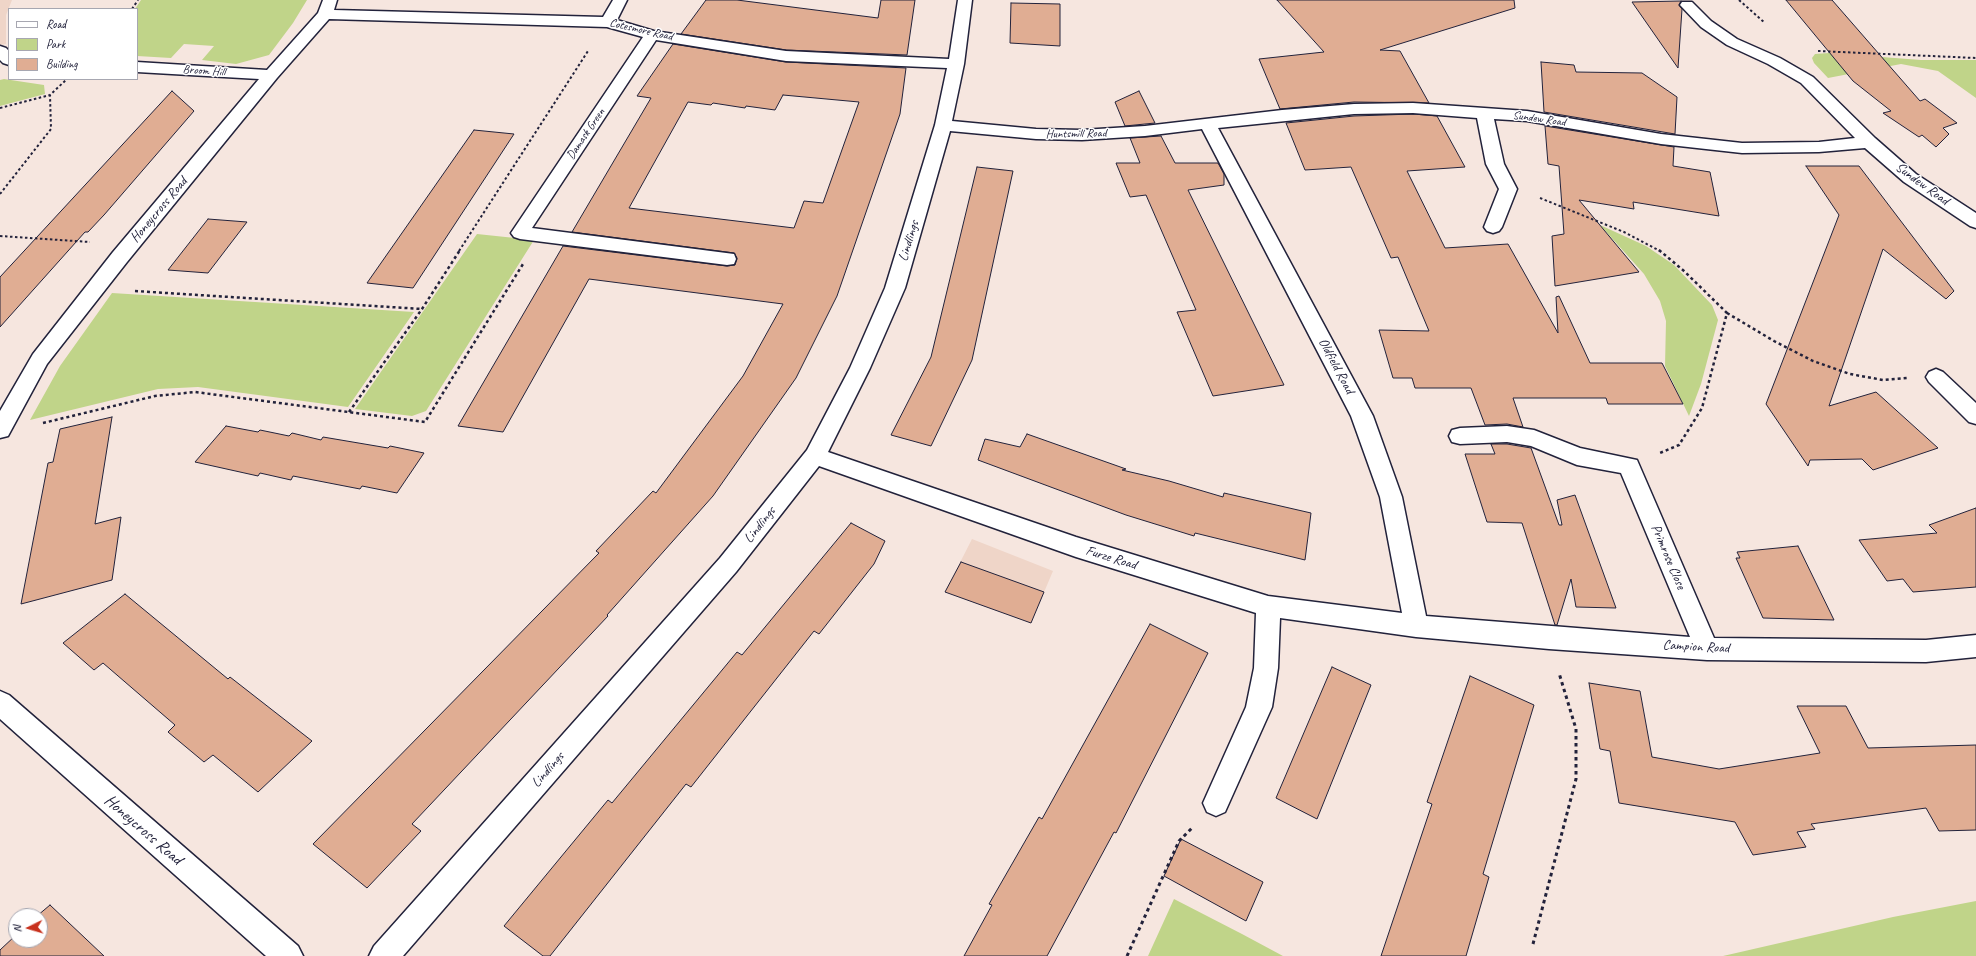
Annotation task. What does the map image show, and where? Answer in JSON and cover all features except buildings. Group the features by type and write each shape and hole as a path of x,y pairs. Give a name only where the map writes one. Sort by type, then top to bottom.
{"street":[{"path":"608,22 620,0"},
{"name":"Lindlings","path":"384,956 728,566 814,456 860,368 894,288 943,125 956,64 965,0"},
{"name":"Sundew Road","path":"1687,5 1706,24 1732,42 1774,61 1807,80 1869,142 1910,178 1976,222"},
{"name":"Cotesmore Road","path":"328,7 608,22 652,35 786,56 956,64"},
{"name":"Honeycross Road","path":"0,430 40,359 131,244 328,7"},
{"name":"Damask Green","path":"541,235 520,232 652,35"},
{"path":"0,51 8,59"},
{"name":"Broom Hill","path":"138,67 271,75"},
{"name":"Sundew Road","path":"1208,124 1354,109 1413,108 1527,116 1661,138 1742,148 1819,147 1869,142"},
{"path":"1484,112 1496,164 1508,189 1493,227"},
{"name":"Huntsmill Road","path":"943,125 1036,134 1082,135 1146,131 1208,124"},
{"name":"Oldfield Road","path":"1208,124 1362,416 1391,497 1416,626"},
{"path":"541,235 727,259"},
{"path":"1936,377 1976,416"},
{"path":"1460,436 1507,434 1534,438 1577,456 1629,466"},
{"name":"Furze Road","path":"814,456 1076,547 1268,606 1416,626"},
{"name":"Primrose Close","path":"1629,466 1707,649"},
{"path":"1216,803 1259,707 1266,668 1268,606"},
{"name":"Campion Road","path":"1416,626 1549,638 1707,649 1926,651 1976,646"},
{"name":"Honeycross Road","path":"2,708 288,956"}],"path":[{"path":"349,412 422,309 608,22"},
{"path":"1807,80 1812,68 1797,51 1827,51 1893,56 1976,58"},
{"path":"0,108 50,94 66,80"},
{"path":"0,194 51,129 50,94"},
{"path":"1508,189 1549,201 1624,232 1658,249 1684,271 1727,313 1774,341 1813,361 1850,374 1883,380 1936,377"},
{"path":"39,424 155,396 195,392 425,422 541,235"},
{"path":"0,236 131,244"},
{"path":"95,289 422,309"},
{"path":"1629,466 1679,445 1702,408 1727,313"},
{"path":"1533,944 1576,779 1576,729 1549,638"},
{"path":"1127,956 1179,840 1216,803"}],"shaded area":[{"path":"0,0 12,0 6,15 6,44 0,45"},
{"path":"972,539 1053,571 1031,623 945,592"}],"green space":[{"path":"141,0 307,0 293,23 269,55 236,64 202,60 214,46 184,44 171,58 138,56 138,8 136,8"},
{"path":"1829,53 1921,60 1976,60 1976,98 1938,71 1901,64 1828,78 1814,63 1812,58 1815,54"},
{"path":"4,79 44,85 45,94 0,106 0,80"},
{"path":"1600,225 1646,246 1674,265 1712,305 1718,320 1701,384 1689,416 1665,366 1666,321 1660,301 1644,274"},
{"path":"477,234 534,240 426,411 412,416 355,409"},
{"path":"112,293 414,312 348,407 198,387 158,389 30,420 60,366"},
{"path":"1174,899 1242,934 1283,956 1148,956"},
{"path":"1976,901 1976,956 1723,956 1893,917"}]}
